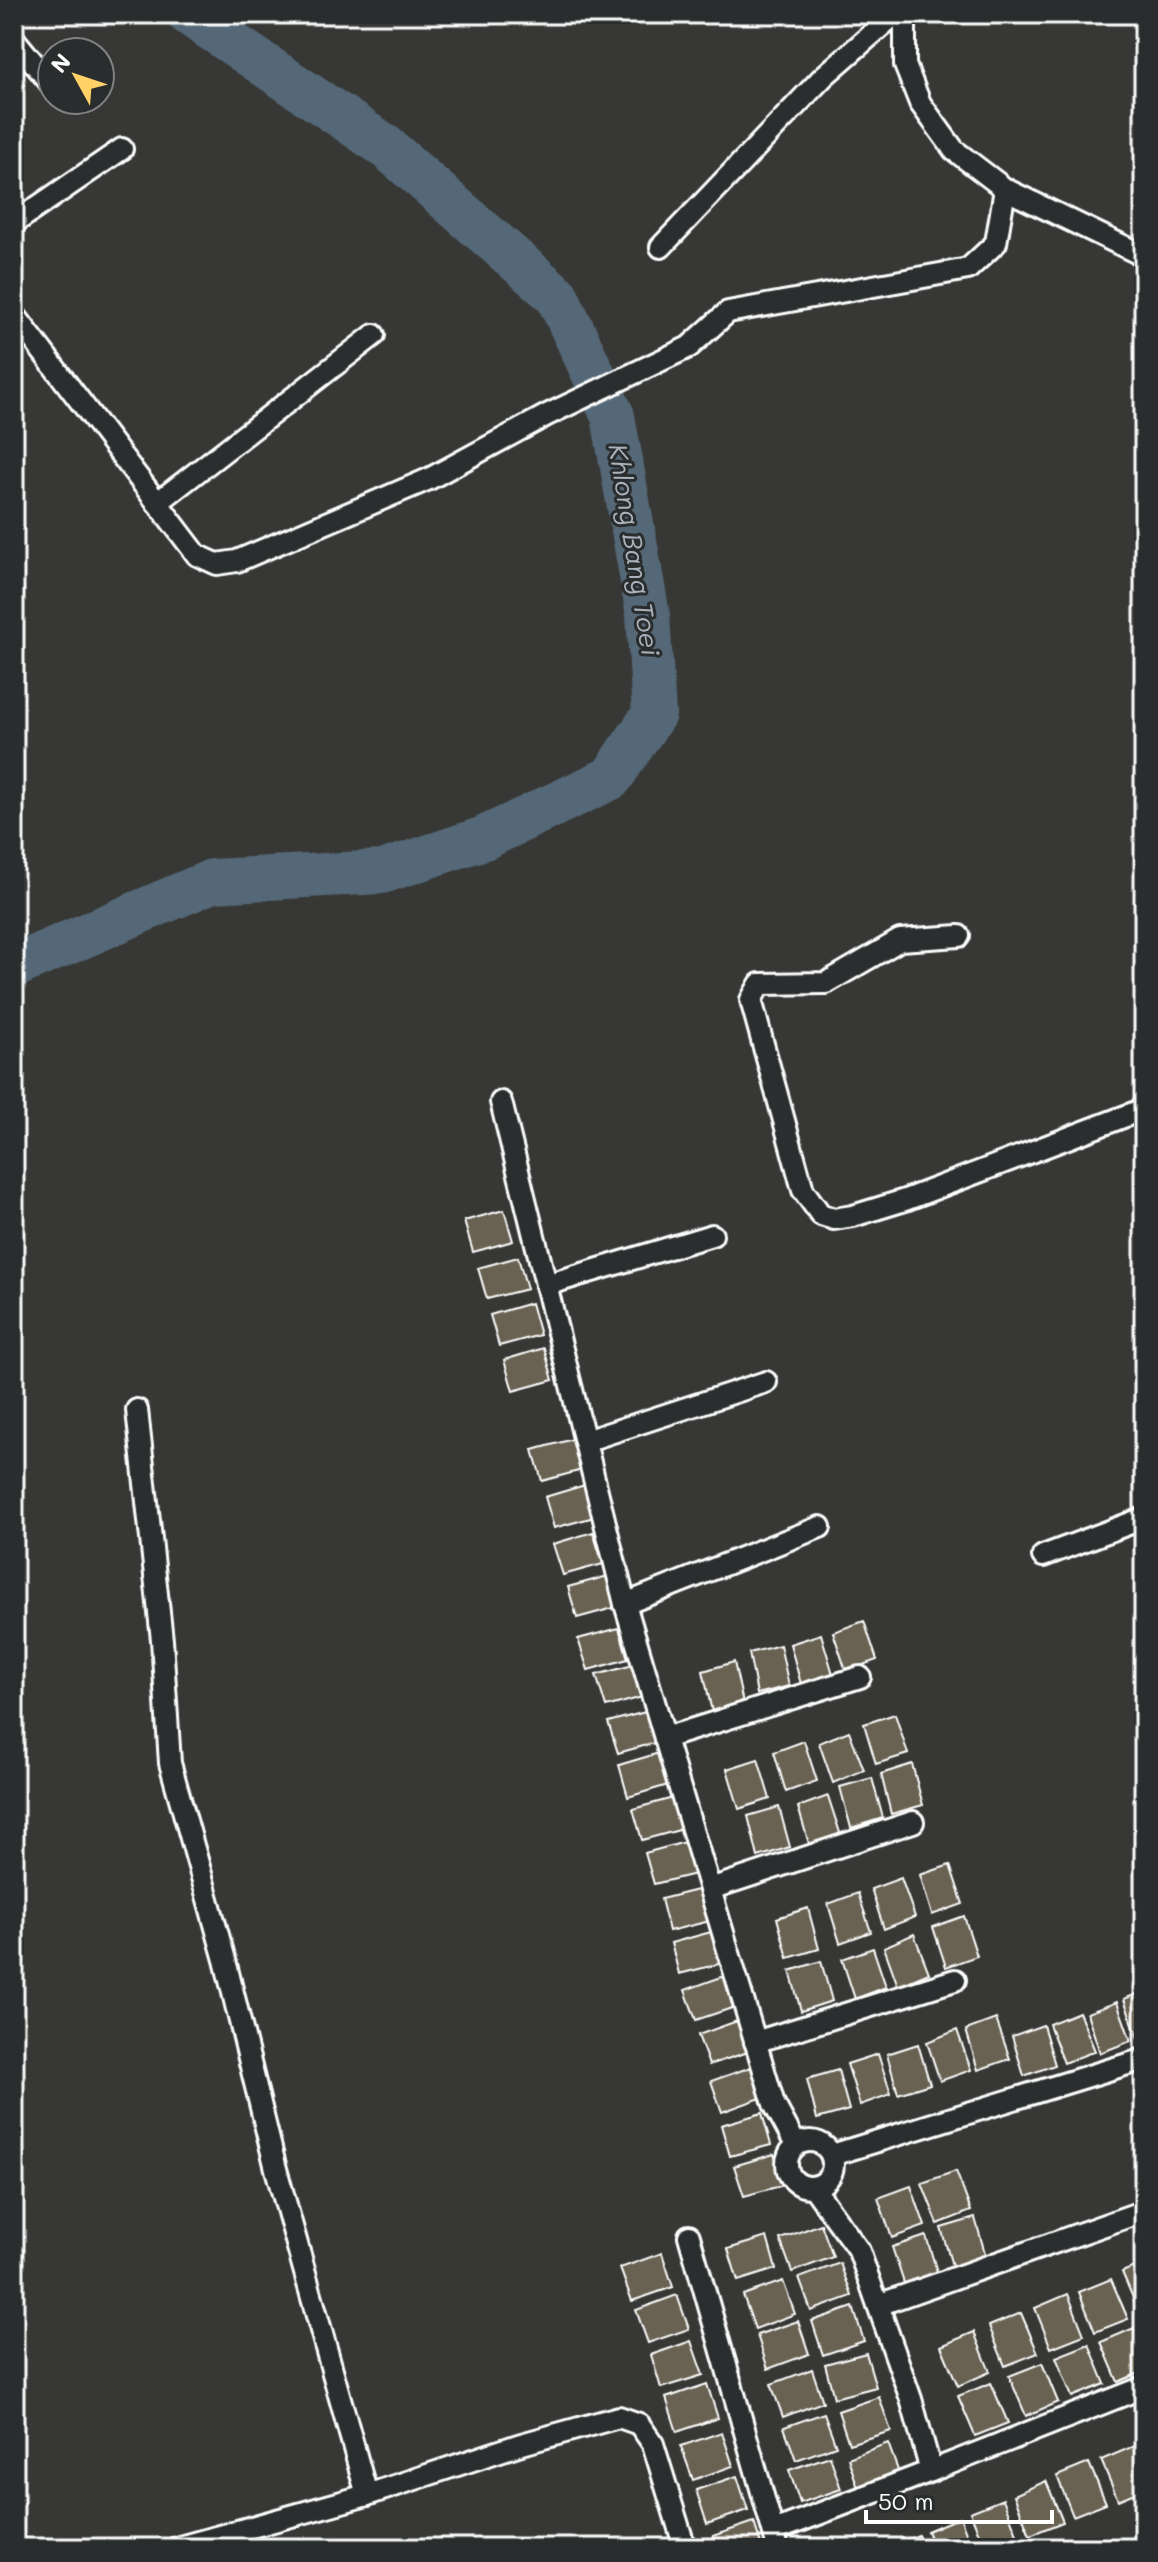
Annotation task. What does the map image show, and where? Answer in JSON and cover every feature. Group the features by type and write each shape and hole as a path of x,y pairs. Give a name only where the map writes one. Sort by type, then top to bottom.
{"street":[{"path":"661,247 824,76 895,14"},
{"path":"905,14 905,65 920,103 954,150 1005,189 1144,256"},
{"path":"14,39 36,66"},
{"path":"14,223 122,149"},
{"path":"14,314 197,555 217,564 237,561 429,479 659,358 689,347 717,318 738,309 968,269 996,243 1005,189"},
{"path":"157,503 374,335"},
{"path":"959,936 900,940 870,954 826,983 760,984 751,1000 803,1190 821,1215 834,1219 853,1216 905,1200 1144,1109"},
{"path":"501,1102 625,1604 774,2104 796,2145"},
{"path":"546,1285 712,1235"},
{"path":"585,1441 766,1382"},
{"path":"137,1410 162,1640 170,1763 225,1960 276,2169 367,2495"},
{"path":"1043,1556 1144,1518"},
{"path":"625,1604 820,1527"},
{"path":"665,1738 860,1677"},
{"path":"710,1889 913,1822"},
{"path":"755,2042 955,1980"},
{"path":"832,2155 1144,2059"},
{"path":"817,2141 832,2155 831,2176 814,2188 803,2187 788,2173 786,2163 796,2145 817,2141"},
{"path":"814,2188 859,2251 911,2399 931,2471"},
{"path":"878,2305 1144,2211"},
{"path":"689,2236 776,2540 931,2471 1144,2387"},
{"path":"176,2548 367,2495 518,2445 619,2417 639,2424 653,2444 685,2548"}],"building":[{"path":"504,1210 513,1241 473,1252 464,1221"},
{"path":"518,1257 527,1289 487,1299 478,1268"},
{"path":"531,1303 540,1335 499,1346 490,1315"},
{"path":"544,1348 553,1380 513,1391 504,1360"},
{"path":"573,1439 582,1470 542,1481 533,1450"},
{"path":"585,1485 594,1517 554,1528 545,1497"},
{"path":"593,1532 603,1564 563,1575 553,1544"},
{"path":"608,1576 617,1607 577,1618 568,1587"},
{"path":"864,1621 877,1660 846,1671 833,1632"},
{"path":"619,1628 628,1659 588,1670 578,1639"},
{"path":"821,1634 833,1674 801,1684 790,1644"},
{"path":"780,1645 789,1686 757,1694 749,1653"},
{"path":"734,1662 743,1703 712,1712 703,1671"},
{"path":"637,1664 646,1696 606,1707 596,1675"},
{"path":"649,1711 658,1742 618,1753 608,1722"},
{"path":"895,1714 908,1754 876,1764 864,1724"},
{"path":"849,1731 864,1770 833,1783 819,1743"},
{"path":"804,1741 817,1781 786,1792 774,1752"},
{"path":"659,1753 668,1785 628,1797 619,1765"},
{"path":"758,1759 770,1799 739,1809 727,1769"},
{"path":"912,1764 923,1805 891,1814 881,1774"},
{"path":"872,1778 883,1818 851,1828 840,1787"},
{"path":"828,1796 841,1836 810,1847 798,1807"},
{"path":"673,1798 683,1829 642,1840 633,1809"},
{"path":"779,1807 790,1847 758,1857 748,1816"},
{"path":"685,1842 695,1874 654,1884 645,1853"},
{"path":"950,1865 963,1904 932,1915 920,1875"},
{"path":"901,1878 915,1917 884,1929 871,1889"},
{"path":"701,1889 710,1921 669,1931 661,1899"},
{"path":"858,1893 871,1932 840,1943 828,1904"},
{"path":"808,1908 819,1949 788,1958 777,1918"},
{"path":"964,1916 977,1956 946,1967 933,1927"},
{"path":"711,1932 719,1964 679,1974 671,1943"},
{"path":"914,1934 929,1973 898,1986 884,1947"},
{"path":"873,1948 886,1987 855,1999 842,1959"},
{"path":"821,1961 832,2001 801,2011 790,1971"},
{"path":"724,1976 735,2007 696,2020 685,1990"},
{"path":"1144,1991 1144,2036 1138,2038 1124,1999"},
{"path":"1117,2002 1131,2041 1100,2053 1087,2013"},
{"path":"1079,2012 1095,2051 1064,2063 1049,2024"},
{"path":"996,2019 1010,2059 978,2070 966,2030"},
{"path":"737,2021 748,2052 709,2065 698,2035"},
{"path":"1043,2025 1055,2065 1024,2076 1012,2036"},
{"path":"957,2030 971,2070 940,2081 927,2042"},
{"path":"918,2044 930,2084 898,2094 887,2054"},
{"path":"878,2054 891,2094 860,2105 847,2064"},
{"path":"751,2067 761,2098 722,2112 711,2081"},
{"path":"838,2070 849,2110 817,2119 807,2079"},
{"path":"762,2113 771,2145 730,2156 721,2125"},
{"path":"774,2154 784,2185 744,2196 734,2166"},
{"path":"956,2171 971,2211 938,2224 922,2183"},
{"path":"911,2186 925,2226 892,2238 878,2198"},
{"path":"975,2218 987,2260 953,2269 941,2228"},
{"path":"821,2224 833,2257 792,2272 780,2239"},
{"path":"926,2236 939,2278 906,2289 892,2247"},
{"path":"767,2237 776,2269 738,2281 728,2249"},
{"path":"662,2253 673,2287 632,2301 620,2268"},
{"path":"840,2263 852,2296 811,2311 799,2278"},
{"path":"1144,2263 1144,2310 1139,2312 1122,2272"},
{"path":"1111,2279 1128,2319 1095,2332 1079,2292"},
{"path":"783,2281 795,2314 755,2329 743,2295"},
{"path":"1068,2294 1084,2335 1051,2348 1035,2308"},
{"path":"677,2295 689,2329 648,2343 636,2310"},
{"path":"853,2307 864,2341 823,2355 812,2321"},
{"path":"1021,2313 1038,2353 1005,2366 989,2326"},
{"path":"798,2321 809,2354 768,2369 757,2335"},
{"path":"1134,2328 1144,2352 1144,2371 1118,2382 1101,2342"},
{"path":"974,2332 990,2372 958,2386 941,2346"},
{"path":"691,2341 703,2375 661,2388 651,2355"},
{"path":"1089,2344 1105,2384 1072,2397 1056,2357"},
{"path":"866,2353 876,2387 834,2398 825,2364"},
{"path":"1042,2363 1058,2402 1026,2416 1009,2376"},
{"path":"812,2369 823,2402 783,2417 771,2384"},
{"path":"991,2383 1008,2423 975,2436 958,2396"},
{"path":"707,2384 718,2418 677,2432 666,2398"},
{"path":"879,2397 891,2431 849,2444 838,2411"},
{"path":"824,2413 836,2446 796,2460 784,2427"},
{"path":"722,2432 733,2466 693,2480 681,2446"},
{"path":"888,2443 900,2476 859,2491 848,2458"},
{"path":"1134,2446 1144,2470 1144,2489 1118,2500 1101,2460"},
{"path":"830,2456 841,2489 800,2503 789,2470"},
{"path":"1089,2463 1106,2503 1073,2516 1057,2476"},
{"path":"737,2476 748,2510 707,2524 696,2490"},
{"path":"1046,2481 1063,2522 1030,2535 1014,2495"},
{"path":"1003,2499 1019,2539 997,2548 985,2548 970,2512"},
{"path":"960,2517 972,2548 934,2548 927,2531"},
{"path":"754,2522 762,2548 717,2548 713,2536"},
{"path":"918,2535 923,2548 888,2548"}],"waterway":[{"name":"Khlong Bang Toei","path":"14,966 212,881 382,872 484,838 611,778 654,714 648,615 613,416 557,296 385,146 189,14"}]}
